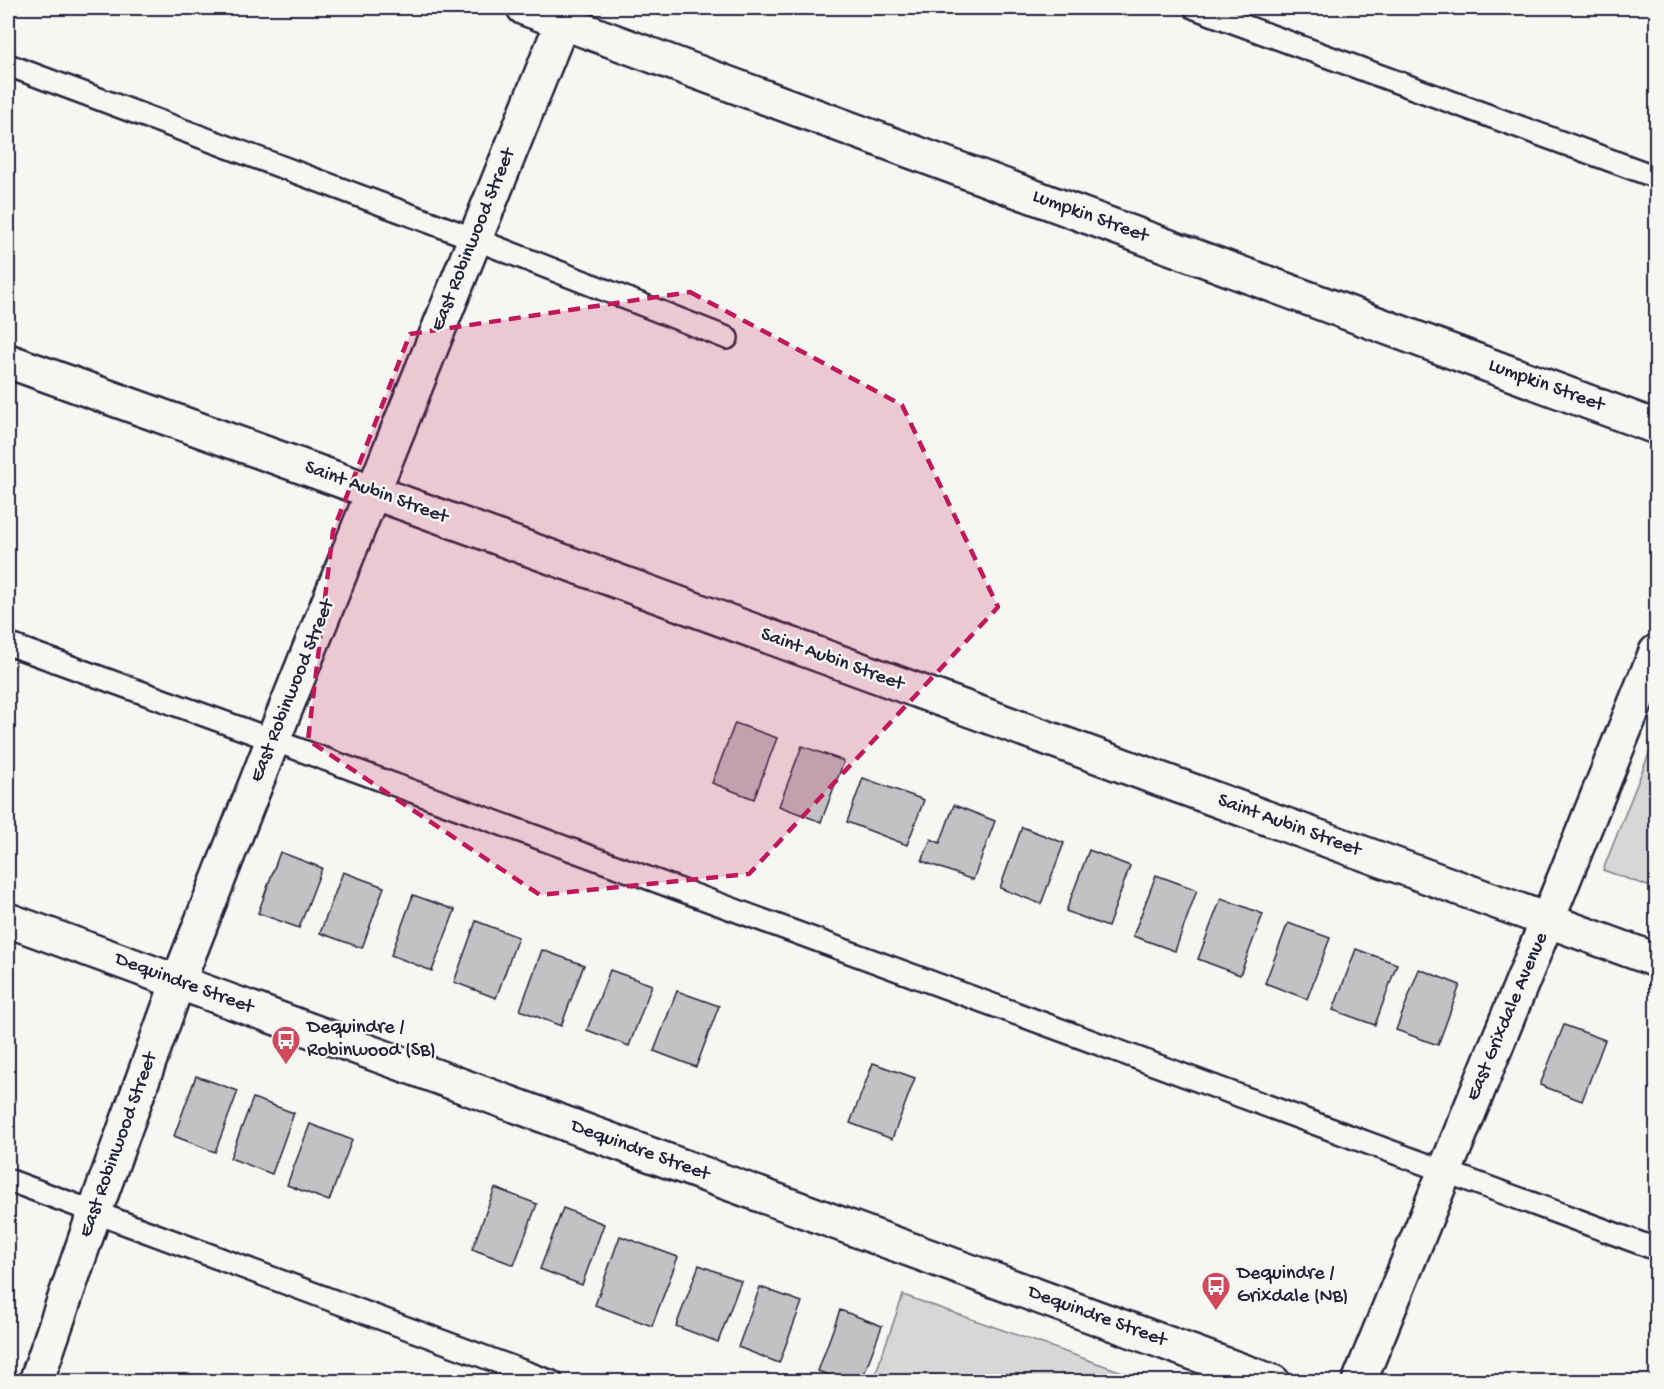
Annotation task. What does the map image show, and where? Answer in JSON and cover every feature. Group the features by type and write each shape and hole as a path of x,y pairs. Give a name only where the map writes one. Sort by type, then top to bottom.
{"street":[{"name":"Lumpkin Street","path":"524,8 565,15 1656,428"},
{"name":"East Robinwood Street","path":"36,1382 178,982 565,15"},
{"name":"Saint Aubin Street","path":"8,361 1656,960"},
{"name":"East Grixdale Avenue","path":"1359,1382 1656,652"},
{"name":"Dequindre Street","path":"8,920 1273,1382"}],"lane":[{"path":"1195,8 1656,177"},
{"path":"8,65 475,239 727,338"},
{"path":"8,644 1656,1249"},
{"path":"8,1180 552,1382"}],"highlighted area":[{"path":"690,292 902,405 998,607 749,874 540,895 308,740 333,531 410,334"}],"shaded area":[{"path":"1656,736 1656,889 1603,870"},
{"path":"903,1295 1148,1381 873,1381"}],"building":[{"path":"735,723 777,738 754,799 712,783"},
{"path":"802,746 844,761 821,822 779,806"},
{"path":"863,778 924,800 907,845 847,822"},
{"path":"954,805 995,821 973,880 922,861 931,839 940,843"},
{"path":"1022,827 1064,843 1041,904 1000,888"},
{"path":"1089,850 1130,866 1108,927 1066,911"},
{"path":"280,852 322,868 299,928 258,913"},
{"path":"343,872 384,887 362,948 320,933"},
{"path":"1156,875 1197,890 1175,951 1133,936"},
{"path":"413,895 455,910 432,971 391,955"},
{"path":"1221,898 1263,914 1240,975 1198,959"},
{"path":"476,921 518,937 496,998 454,982"},
{"path":"1288,923 1330,938 1307,999 1265,983"},
{"path":"1356,949 1397,964 1375,1025 1333,1010"},
{"path":"542,950 584,965 561,1026 520,1010"},
{"path":"1419,969 1460,985 1438,1045 1396,1030"},
{"path":"610,970 652,985 629,1046 587,1030"},
{"path":"677,991 719,1006 696,1067 654,1051"},
{"path":"1564,1025 1605,1040 1582,1101 1540,1085"},
{"path":"873,1063 915,1078 892,1139 850,1123"},
{"path":"196,1076 238,1091 215,1152 174,1136"},
{"path":"253,1098 294,1113 272,1174 230,1158"},
{"path":"310,1124 352,1140 329,1201 287,1185"},
{"path":"495,1188 537,1204 514,1265 472,1249"},
{"path":"563,1208 604,1224 582,1285 540,1269"},
{"path":"620,1236 678,1257 652,1326 595,1305"},
{"path":"699,1265 741,1281 718,1342 676,1326"},
{"path":"760,1287 802,1302 779,1363 738,1347"},
{"path":"840,1310 882,1326 861,1382 847,1382 818,1371"}],"place":[{"name":"Dequindre / Robinwood (SB)","path":"286,1066"},
{"name":"Dequindre / Grixdale (NB)","path":"1216,1312"}]}
